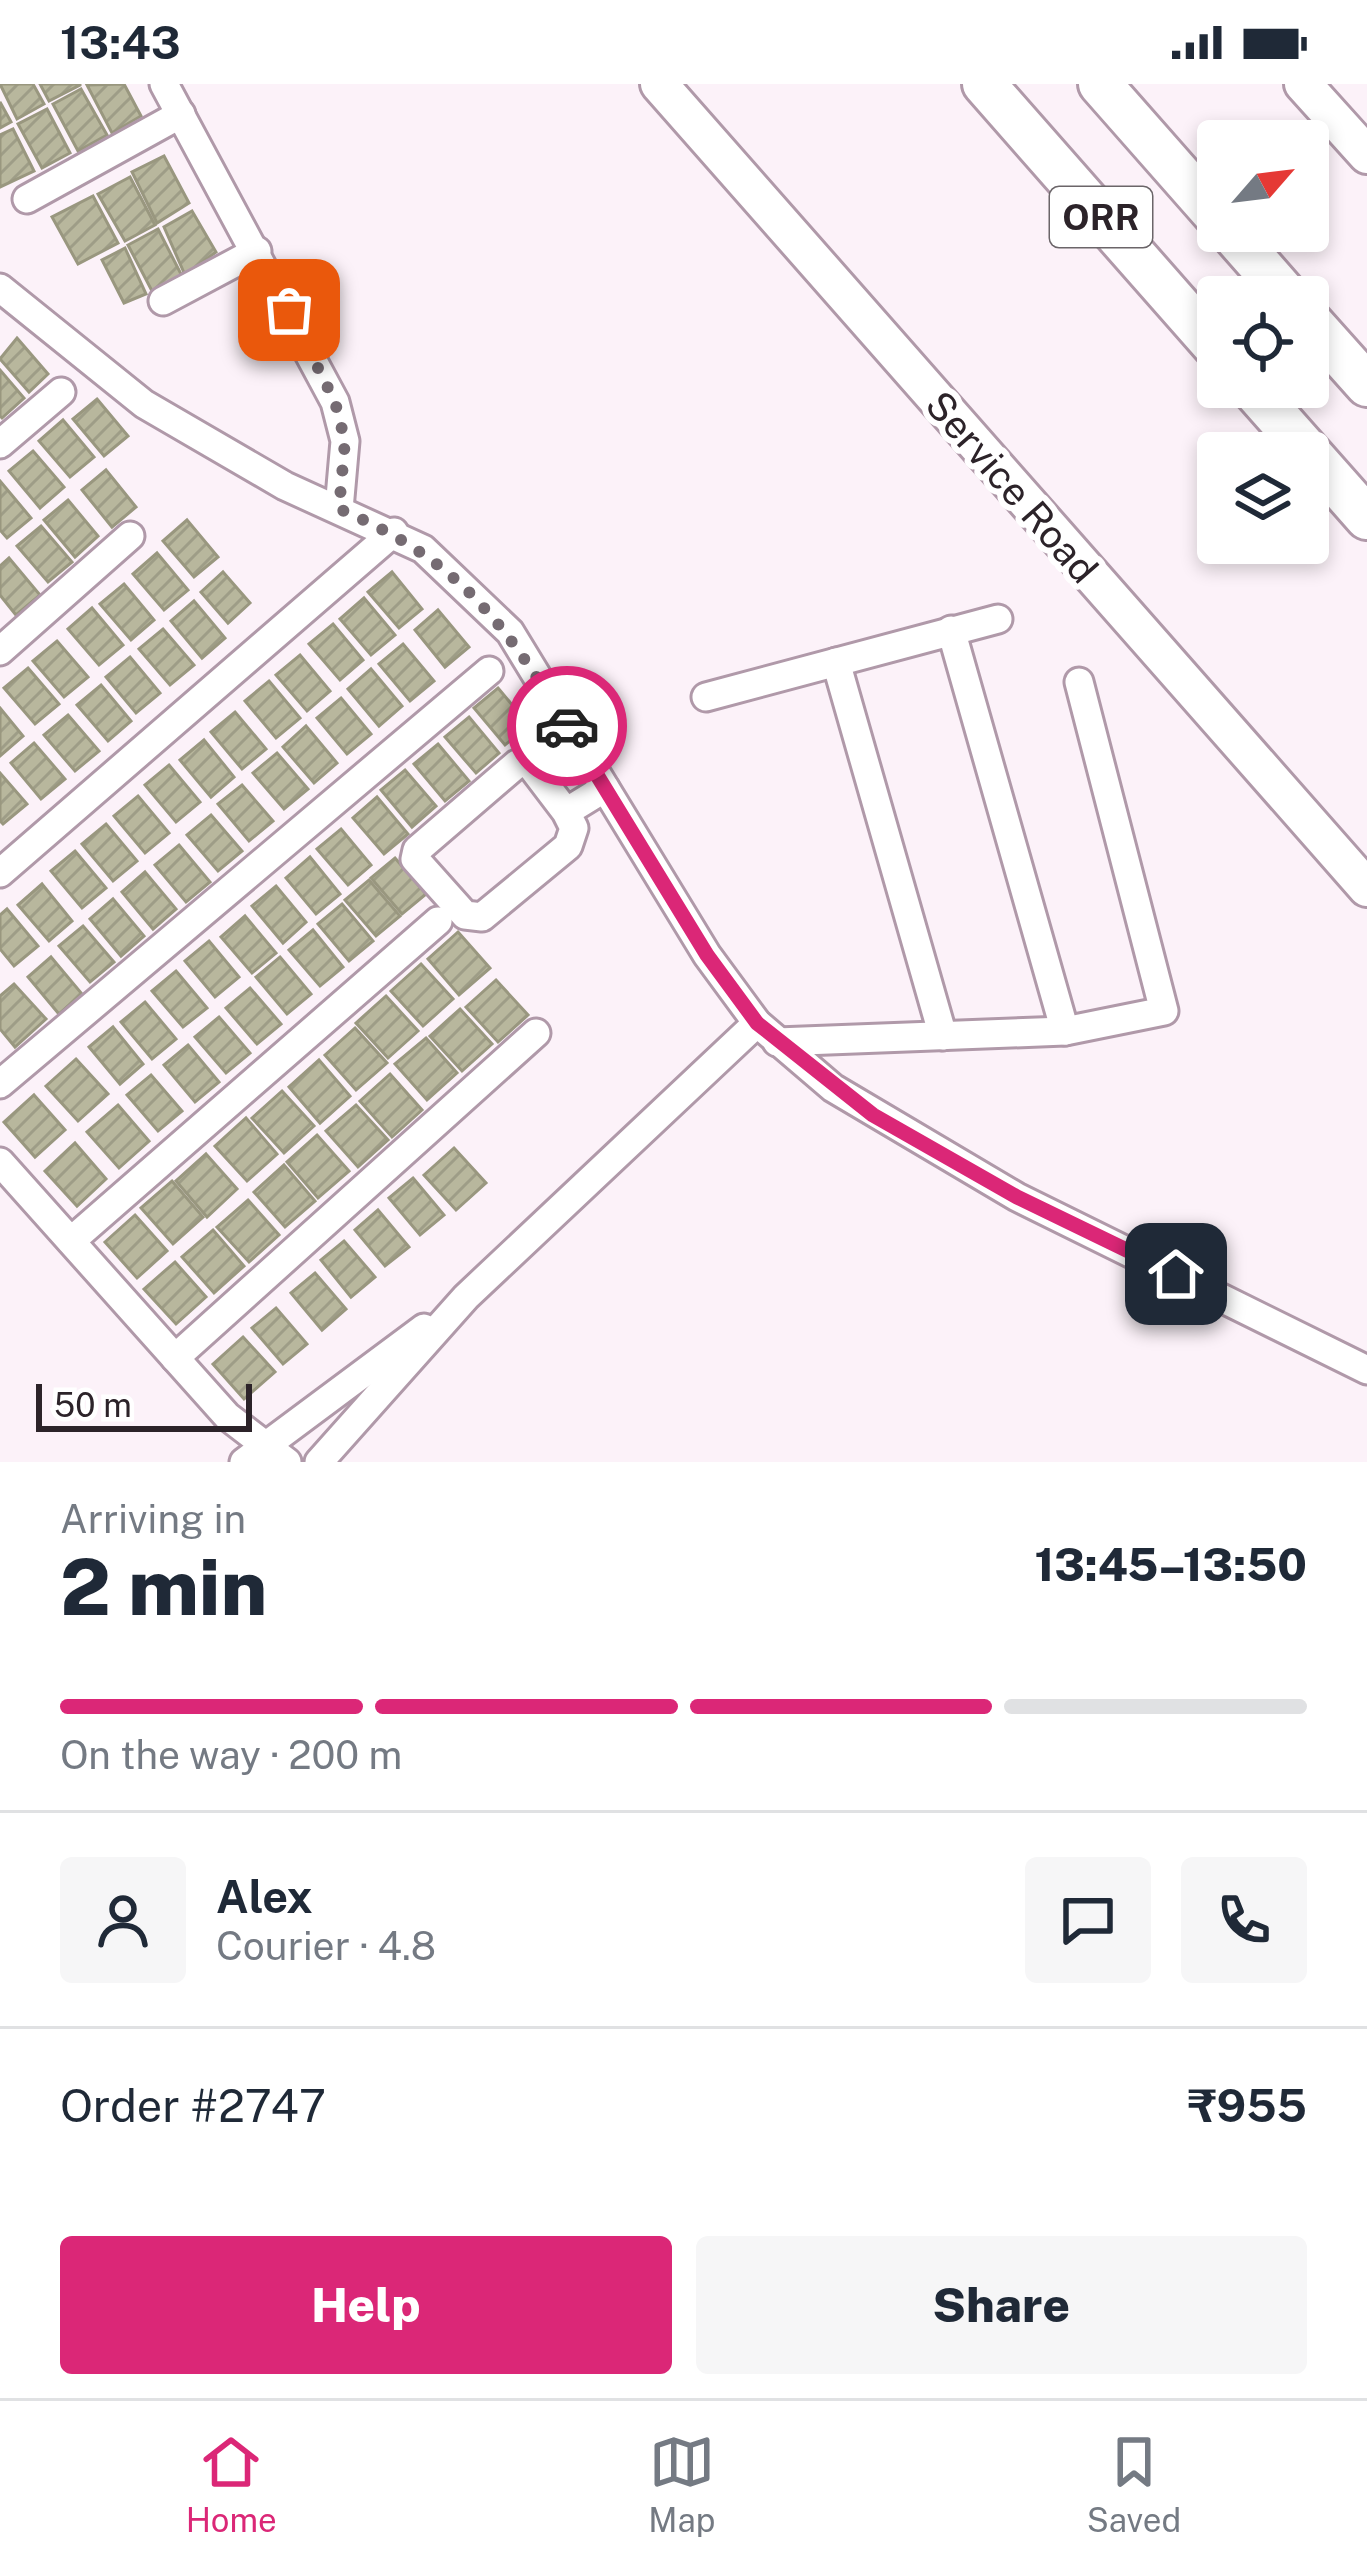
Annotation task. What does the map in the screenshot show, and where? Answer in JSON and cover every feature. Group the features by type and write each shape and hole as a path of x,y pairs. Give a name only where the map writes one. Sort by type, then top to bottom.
{"highway":[{"name":"ORR","path":"984,84 1197,326"},
{"name":"ORR","path":"1100,84 1197,194"},
{"path":"1248,252 1270,276"},
{"path":"1329,342 1367,385"},
{"path":"1269,408 1367,518"}],"main road":[{"name":"Service Road","path":"659,84 1367,888"},
{"path":"1304,84 1367,155"}],"street":[{"path":"164,84 335,402 345,441 339,509"},
{"path":"27,199 181,114"},
{"path":"163,301 256,251"},
{"path":"0,288 144,404 285,486 423,549 510,632 707,955 767,1033 873,1115 1017,1197 1367,1370"},
{"path":"0,444 61,392"},
{"path":"0,873 394,532"},
{"path":"0,651 130,536"},
{"path":"706,697 998,619"},
{"path":"951,630 1065,1031"},
{"path":"836,662 943,1036"},
{"path":"0,1084 489,671"},
{"path":"244,1462 276,1452 466,1297 767,1033 943,1036 1065,1031 1164,1011 1079,682"},
{"path":"528,762 566,812 574,828 568,846 482,917 464,915 416,859 417,850 517,764 528,762"},
{"path":"566,812 605,788"},
{"path":"70,1241 438,921"},
{"path":"175,1358 536,1033"},
{"path":"0,1162 227,1416 276,1452"},
{"path":"320,1462 466,1297"}],"building":[{"path":"0,84 33,84 44,104 17,119"},
{"path":"40,84 80,84 80,85 49,101"},
{"path":"124,84 141,116 112,133 87,85"},
{"path":"81,89 107,135 78,151 53,104"},
{"path":"0,102 11,122 0,128"},
{"path":"47,109 70,153 42,168 18,124"},
{"path":"13,129 34,171 0,187 0,135"},
{"path":"164,156 189,203 157,223 132,172"},
{"path":"130,177 155,225 125,241 98,194"},
{"path":"93,196 118,243 78,264 52,217"},
{"path":"192,211 216,252 185,275 164,227"},
{"path":"158,229 182,276 152,291 128,245"},
{"path":"125,248 146,294 124,303 102,260"},
{"path":"17,338 48,374 29,392 0,359"},
{"path":"0,370 24,398 2,418 0,416"},
{"path":"97,399 128,436 104,456 73,419"},
{"path":"63,420 94,457 70,477 39,441"},
{"path":"33,451 64,487 40,508 9,471"},
{"path":"106,470 136,507 112,527 82,490"},
{"path":"0,481 31,518 7,538 0,530"},
{"path":"68,500 98,536 75,557 44,520"},
{"path":"187,520 218,557 194,577 163,541"},
{"path":"41,526 72,562 48,582 17,546"},
{"path":"157,553 188,590 164,610 133,574"},
{"path":"9,558 40,595 16,615 0,595 0,566"},
{"path":"223,572 250,603 228,623 201,592"},
{"path":"392,572 422,609 399,628 368,592"},
{"path":"124,584 154,620 131,640 100,604"},
{"path":"364,598 395,635 371,655 340,619"},
{"path":"194,601 225,638 202,658 171,621"},
{"path":"92,608 123,645 99,665 68,629"},
{"path":"438,610 469,647 445,667 415,630"},
{"path":"333,624 363,660 340,680 309,644"},
{"path":"163,629 194,665 170,685 139,649"},
{"path":"57,641 88,677 64,697 33,661"},
{"path":"403,644 434,681 410,701 379,664"},
{"path":"300,655 330,691 307,711 276,675"},
{"path":"130,657 160,693 136,713 106,677"},
{"path":"28,668 59,704 35,724 4,688"},
{"path":"371,669 402,706 379,726 348,689"},
{"path":"269,681 300,718 276,738 245,701"},
{"path":"101,685 131,721 108,741 77,705"},
{"path":"498,688 529,725 505,745 474,708"},
{"path":"341,698 371,734 347,754 317,718"},
{"path":"0,708 23,736 0,756"},
{"path":"235,712 266,749 242,769 211,732"},
{"path":"68,715 99,751 75,771 44,735"},
{"path":"469,717 499,753 476,773 445,737"},
{"path":"306,726 337,763 314,783 283,747"},
{"path":"204,740 234,777 211,797 180,760"},
{"path":"34,743 65,779 41,799 11,763"},
{"path":"438,744 469,781 445,801 414,764"},
{"path":"277,753 308,789 284,809 253,773"},
{"path":"169,765 200,802 176,822 145,785"},
{"path":"405,770 436,806 412,827 381,790"},
{"path":"0,773 27,804 3,824 0,821"},
{"path":"242,785 273,821 249,841 218,804"},
{"path":"138,796 169,833 145,853 114,816"},
{"path":"377,797 408,834 384,854 353,818"},
{"path":"211,815 242,851 218,871 187,835"},
{"path":"106,824 137,861 113,881 82,844"},
{"path":"341,829 371,865 348,885 317,849"},
{"path":"179,845 210,882 186,902 155,865"},
{"path":"75,851 106,888 82,908 51,871"},
{"path":"310,857 340,894 316,914 286,878"},
{"path":"395,858 426,894 402,914 371,878"},
{"path":"145,872 176,909 153,929 122,892"},
{"path":"369,880 400,916 376,936 345,900"},
{"path":"42,884 72,921 49,941 18,905"},
{"path":"276,886 306,922 283,943 252,906"},
{"path":"113,899 144,936 121,956 90,919"},
{"path":"342,904 373,941 349,961 318,924"},
{"path":"7,909 38,946 14,966 0,949 0,915"},
{"path":"245,916 276,953 252,973 221,937"},
{"path":"83,926 114,962 90,982 59,946"},
{"path":"313,930 343,967 320,986 289,950"},
{"path":"458,932 490,968 459,995 428,959"},
{"path":"209,941 239,977 215,997 185,961"},
{"path":"51,957 82,994 59,1014 28,977"},
{"path":"280,957 311,994 287,1014 256,977"},
{"path":"421,964 453,999 423,1026 391,991"},
{"path":"176,971 207,1008 183,1027 152,991"},
{"path":"496,980 528,1015 498,1042 466,1007"},
{"path":"14,984 46,1019 15,1047 0,1029 0,996"},
{"path":"250,988 281,1024 257,1044 226,1008"},
{"path":"386,996 418,1031 388,1058 356,1023"},
{"path":"145,1002 176,1039 152,1059 121,1022"},
{"path":"460,1009 492,1044 462,1071 430,1036"},
{"path":"219,1017 250,1053 226,1073 195,1037"},
{"path":"113,1027 143,1064 120,1084 89,1047"},
{"path":"355,1028 387,1063 356,1090 325,1055"},
{"path":"426,1038 457,1073 427,1100 395,1064"},
{"path":"188,1045 219,1082 195,1102 164,1065"},
{"path":"76,1059 108,1094 78,1121 46,1086"},
{"path":"319,1060 350,1096 320,1123 289,1087"},
{"path":"390,1074 422,1110 392,1137 360,1101"},
{"path":"151,1075 182,1111 158,1131 127,1095"},
{"path":"282,1091 314,1126 284,1153 252,1118"},
{"path":"34,1095 65,1130 35,1157 4,1122"},
{"path":"118,1105 149,1141 119,1168 87,1132"},
{"path":"356,1105 388,1140 358,1167 326,1131"},
{"path":"246,1118 277,1154 247,1181 215,1146"},
{"path":"317,1135 349,1171 318,1198 287,1162"},
{"path":"75,1143 106,1179 77,1206 45,1171"},
{"path":"454,1148 486,1183 456,1210 424,1175"},
{"path":"206,1154 237,1189 207,1217 176,1181"},
{"path":"284,1165 315,1201 285,1227 254,1192"},
{"path":"413,1178 444,1215 420,1235 389,1198"},
{"path":"172,1181 203,1217 173,1244 141,1208"},
{"path":"248,1200 279,1235 249,1262 217,1227"},
{"path":"378,1210 409,1247 385,1266 355,1230"},
{"path":"135,1215 167,1251 137,1278 105,1242"},
{"path":"213,1230 244,1266 214,1293 182,1257"},
{"path":"344,1241 375,1277 351,1297 321,1260"},
{"path":"175,1262 206,1297 176,1324 144,1289"},
{"path":"315,1273 346,1309 322,1330 291,1293"},
{"path":"276,1308 307,1344 283,1364 252,1328"},
{"path":"243,1337 275,1372 244,1399 213,1364"}],"way so far":[{"path":"289,310 335,402 345,441 339,509 423,549 510,632 567,726"}],"route":[{"path":"567,726 707,955 757,1023 795,1058 873,1115 1017,1197 1176,1274"}]}
